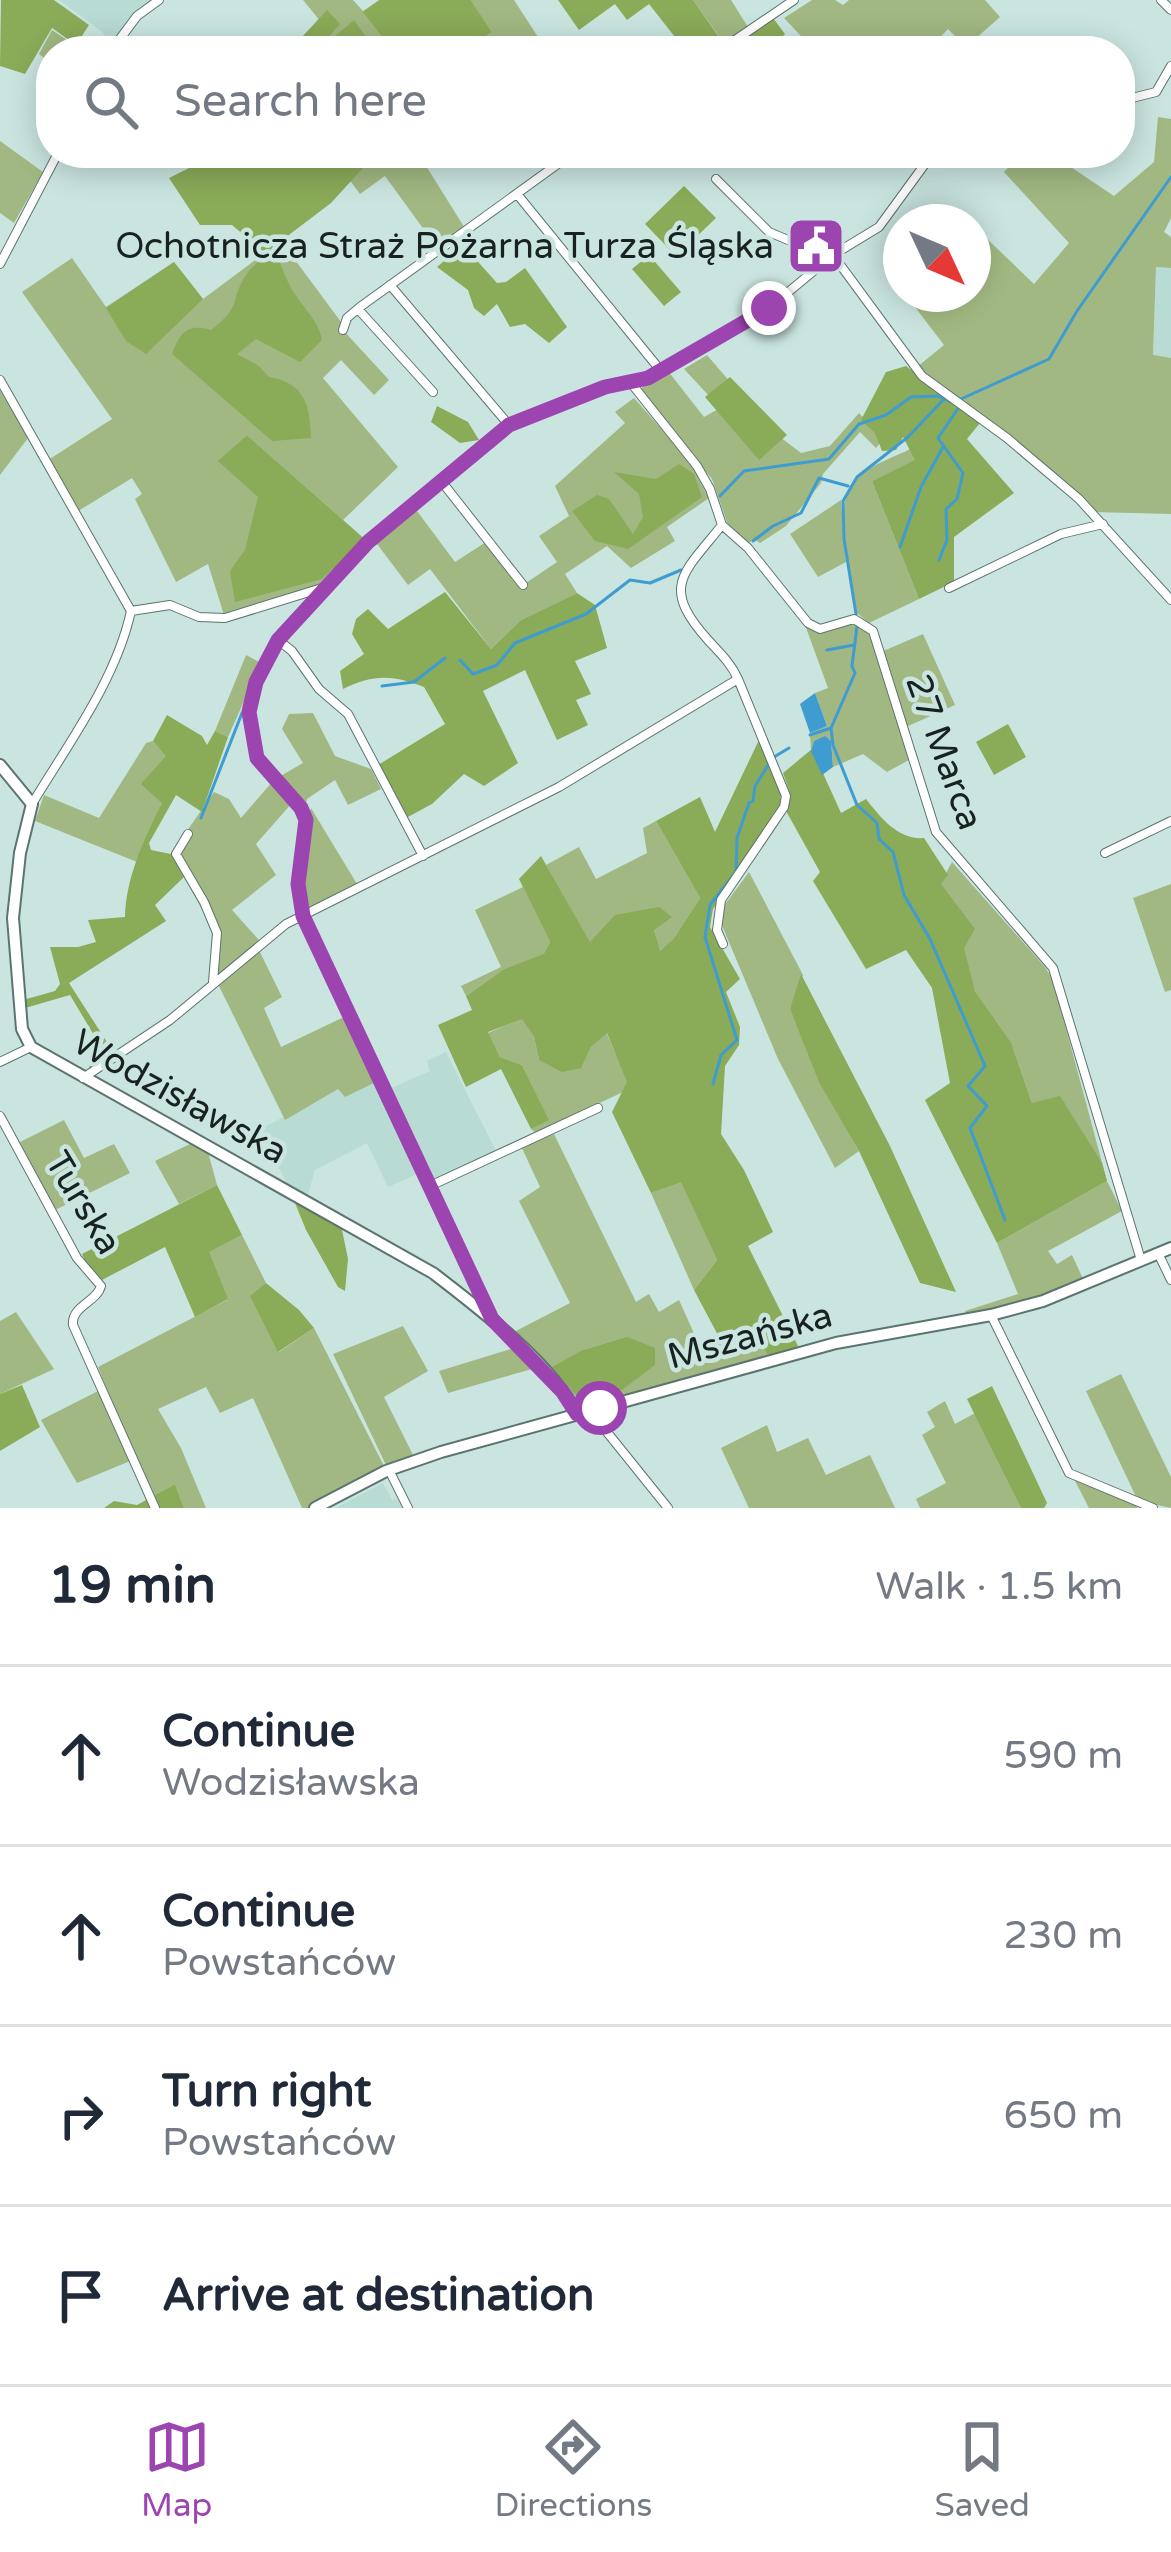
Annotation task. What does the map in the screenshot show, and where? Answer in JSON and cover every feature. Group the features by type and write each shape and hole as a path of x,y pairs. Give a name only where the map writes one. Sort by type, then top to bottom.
{"street":[{"path":"122,36 137,16 159,0"},
{"path":"741,36 794,0"},
{"path":"1160,0 1171,10"},
{"path":"1135,97 1156,92 1171,66"},
{"path":"0,264 50,168"},
{"path":"343,330 346,318 553,168"},
{"path":"303,916 298,884 306,820 257,758 249,712 256,682 278,640 368,542 509,425 605,387 662,371 769,308 833,255 879,227 923,168"},
{"path":"716,178 769,232 800,245 819,267"},
{"path":"517,194 662,371"},
{"path":"833,255 922,376 1006,438 1103,524 1171,600"},
{"path":"390,285 509,425"},
{"path":"358,309 433,392"},
{"path":"0,380 131,611 117,655 32,804 0,765"},
{"name":"27 Marca","path":"631,383 697,466 722,525 748,548 814,628 854,619 872,631 936,832 1053,968 1142,1260"},
{"path":"442,482 523,586"},
{"path":"949,588 1061,534 1103,524"},
{"path":"722,525 688,570 680,600 688,618 738,679 786,796 743,874 721,900 717,930 723,944"},
{"path":"131,611 170,604 199,616 225,618 323,588"},
{"path":"278,640 319,689 348,714 423,856"},
{"path":"83,1078 170,1020 286,924 559,787 738,679"},
{"name":"Wodzisławska","path":"32,804 17,868 14,918 22,1029 31,1047 433,1273 492,1319 584,1413"},
{"path":"1105,853 1171,821"},
{"path":"188,834 176,854 217,933 213,984"},
{"name":"Wodzisławska","path":"303,916 492,1319"},
{"path":"0,1062 31,1047"},
{"path":"430,1186 598,1108"},
{"name":"Turska","path":"0,1117 77,1258 101,1286 75,1314 73,1325 155,1508"},
{"name":"Mszańska","path":"315,1508 389,1470 836,1343 1043,1301 1171,1248"},
{"path":"1158,1253 1171,1280"},
{"path":"992,1315 1069,1473 1153,1508"},
{"path":"584,1413 668,1508"},
{"path":"389,1470 408,1508"}],"shaded area":[{"path":"59,0 154,0 135,12 116,36 101,31"},
{"path":"1156,267 1171,268 1171,358 1153,356"},
{"path":"446,1052 496,1151 434,1181 419,1173 388,1187 367,1143 315,1170 307,1198 290,1189 259,1130 339,1087 346,1095 378,1082 382,1091 389,1089 430,1071 427,1061"},
{"path":"383,1483 402,1508 335,1508"}],"green space":[{"path":"1,0 54,0 89,25 82,36 63,36 52,28 47,36 36,36 36,55 25,74 0,66"},
{"path":"303,0 353,0 363,11 379,0 391,0 416,36 315,36 325,27"},
{"path":"380,0 471,0 492,32 486,36 381,36 363,12"},
{"path":"471,0 514,0 537,36 486,36 492,32"},
{"path":"558,0 693,0 718,36 674,36 649,4 627,20 615,4 579,30"},
{"path":"693,0 731,0 748,27 733,36 719,36"},
{"path":"812,0 835,0 843,5 849,0 985,0 1000,17 978,36 955,36 948,29 941,36 801,36 784,18"},
{"path":"327,10 340,24 329,36 303,36"},
{"path":"773,18 785,34 783,36 747,36"},
{"path":"354,20 365,36 335,36"},
{"path":"1158,117 1171,119 1171,218 1164,232 1171,237 1171,268 1156,267 1153,355 1171,358 1171,514 1092,512 1082,496 917,367 944,345 919,312 991,312 991,243 1034,284 1069,243 1004,172 1008,168 1072,168 1114,196 1154,162"},
{"path":"0,141 43,172 14,223 0,213"},
{"path":"189,168 363,168 331,203 273,247 322,340 300,362 256,339 237,354 298,390 307,406 311,438 272,441 172,354 186,331 211,330 227,316 244,278 266,254 232,225 200,225 169,178"},
{"path":"353,168 427,168 466,230 438,249 385,176 360,194 346,175"},
{"path":"684,186 716,218 692,241 687,236 671,251 645,224"},
{"path":"281,241 343,330 389,380 374,395 341,360 323,378 398,467 343,520 247,435 219,461 340,571 323,588 225,618 208,564 176,582 135,499 142,494 132,478 75,513 45,462 112,419 22,292 72,258 106,307 174,262 203,299"},
{"path":"463,245 497,283 525,268 567,327 549,343 525,324 510,327 497,304 484,316 474,308 468,290 437,267"},
{"path":"649,255 681,292 664,306 632,269"},
{"path":"174,262 203,299 146,354 126,341 106,308"},
{"path":"707,355 731,383 711,398 684,369"},
{"path":"906,366 980,423 967,439 1014,493 954,537 954,582 919,599 872,481 915,460 903,437 896,450 882,451 875,433 861,420 886,372"},
{"path":"668,371 704,417 720,408 780,437 801,453 830,446 859,413 883,439 876,448 860,432 786,526 760,543 754,539 749,543 728,525 712,479 640,391 645,383"},
{"path":"730,377 787,435 759,460 705,397"},
{"path":"0,391 28,438 0,475"},
{"path":"634,398 687,458 709,498 667,527 675,541 631,568 607,546 565,574 577,593 521,620 491,649 430,569 408,585 374,540 414,507 455,562 486,542 520,587 557,562 539,536 569,516 555,486 625,423 615,412"},
{"path":"437,406 468,422 479,440 460,443 431,422"},
{"path":"247,435 368,542 340,571 335,567 322,579 235,602 230,571 245,550 258,497 218,461"},
{"path":"910,449 916,460 872,481 919,599 869,623 857,613 848,565 847,494 864,472"},
{"path":"679,464 694,474 702,497 628,549 595,541 572,511 597,495 609,499 633,534 643,517 639,494 614,472 656,479"},
{"path":"841,500 846,562 818,577 790,534"},
{"path":"445,592 491,649 521,620 577,593 595,605 607,648 575,661 591,694 576,700 588,725 557,740 525,670 483,691 518,763 484,786 464,774 432,804 406,818 378,765 445,724 424,687 383,678 343,689 340,671 364,654 352,634 356,619 368,609 388,629"},
{"path":"852,622 872,635 909,760 887,772 863,754 833,767 831,741 825,737 814,741 811,751 810,733 827,726 815,693 828,688 805,625 820,631"},
{"path":"923,634 955,705 906,727 881,652"},
{"path":"246,655 261,663 228,737 215,731"},
{"path":"313,713 335,756 371,769 381,789 348,805 335,780 307,799 305,807 277,778 303,763 282,729 289,714"},
{"path":"167,715 202,736 207,745 215,731 228,737 202,812 176,795 149,843 151,850 171,854 184,877 155,905 166,921 69,983 114,1053 91,1069 104,1052 70,995 25,1008 23,1000 55,991 60,984 50,947 96,942 88,920 125,917 132,873 162,803 141,784 166,756 153,741"},
{"path":"1008,724 1026,757 994,775 976,742"},
{"path":"759,740 781,803 713,909 710,927 740,979 726,992 740,1027 739,1045 725,1066 721,1134 773,1232 748,1246 799,1348 768,1356 758,1339 720,1339 694,1290 717,1260 681,1182 651,1193 612,1112 627,1082 607,1033 591,1047 581,1068 562,1072 539,1060 534,1037 522,1019 488,1032 500,1057 522,1065 549,1120 531,1129 501,1069 466,1087 438,1025 472,1010 466,996 504,969 544,954 550,942 519,879 541,856 590,942 615,915 659,907 672,917 654,930 660,951 700,898 656,821 700,797 715,832"},
{"path":"153,741 167,756 162,803 137,862 35,821 44,795 99,818 146,743"},
{"path":"812,749 841,813 866,799 898,832 924,838 948,875 941,884 975,929 964,948 975,991 1011,1042 1032,1103 1060,1096 1102,1163 1107,1181 997,1243 925,1100 950,1083 932,988 906,950 866,969 813,881 820,872 786,811 790,793 783,773"},
{"path":"272,782 292,803 256,844 276,875 232,910 259,940 213,980 213,929 171,854 214,792 229,799 241,818"},
{"path":"311,808 357,884 304,914 302,861"},
{"path":"656,821 700,898 659,952 654,929 590,943 546,865 579,847 596,879 647,853 643,828"},
{"path":"952,862 1053,980 1107,1181 1032,1103 1011,1042 975,991 940,884"},
{"path":"749,872 803,975 790,1009 820,1080 859,1151 835,1168 778,1059 721,923 723,907"},
{"path":"1171,884 1171,990 1165,992 1133,898"},
{"path":"523,887 550,942 544,955 504,969 466,996 461,986 501,967 475,910"},
{"path":"258,948 282,997 264,1008 281,1047 346,1016 376,1082 345,1097 338,1089 285,1120 218,984"},
{"path":"801,974 890,1146 956,1292 920,1283 859,1151 819,1082 790,1009"},
{"path":"522,1018 534,1037 539,1060 581,1067 606,1032 628,1082 623,1092 536,1133 531,1129 548,1119 522,1065 500,1057 488,1033"},
{"path":"64,1120 84,1158 114,1144 130,1173 55,1210 20,1142"},
{"path":"554,1134 636,1302 649,1294 659,1312 679,1300 697,1340 758,1339 768,1356 585,1406 512,1333 570,1303 519,1201 540,1187 521,1146"},
{"path":"194,1142 208,1152 217,1185 179,1204 155,1161"},
{"path":"681,1181 717,1260 694,1290 651,1193"},
{"path":"1107,1181 1122,1211 1048,1251 1057,1264 1072,1255 1084,1281 967,1315 965,1311 1018,1294 997,1243"},
{"path":"217,1185 242,1235 209,1252 228,1299 195,1317 165,1247 102,1280 88,1267 82,1254"},
{"path":"293,1198 341,1225 348,1259 345,1291 338,1287 306,1230"},
{"path":"242,1235 266,1283 251,1297 279,1352 314,1328 384,1466 308,1508 302,1508 253,1398 220,1413 206,1387 158,1409 181,1448 206,1508 184,1508 175,1484 150,1498 98,1367 227,1300 208,1252"},
{"path":"266,1283 314,1328 278,1352 250,1296"},
{"path":"16,1312 54,1369 0,1394 0,1321"},
{"path":"403,1326 428,1371 384,1397 413,1455 386,1465 333,1354"},
{"path":"627,1337 655,1348 655,1365 622,1390 577,1396 552,1367 581,1351"},
{"path":"514,1348 532,1369 448,1393 439,1371"},
{"path":"1121,1374 1171,1477 1171,1508 1138,1501 1086,1391"},
{"path":"22,1385 40,1427 0,1451 0,1394"},
{"path":"992,1386 1047,1503 1044,1508 1021,1508 967,1399"},
{"path":"98,1391 130,1461 77,1483 41,1420"},
{"path":"945,1401 955,1424 975,1413 1021,1508 920,1508 916,1499 946,1483 922,1435 935,1427 927,1412"},
{"path":"767,1425 777,1452 808,1438 826,1475 870,1455 895,1508 749,1508 721,1448"},
{"path":"1074,1479 1136,1505 1137,1508 1089,1508"},
{"path":"175,1484 184,1508 104,1508 114,1501 137,1505"}],"water":[{"path":"815,693 827,726 810,733 800,704"},
{"path":"825,736 831,741 833,767 822,775 811,751 814,741"}],"waterway":[{"path":"961,399 1049,359 1171,177"},
{"path":"720,496 744,471 829,459 859,424 886,415 911,397 938,396 951,402"},
{"path":"856,614 843,501 857,477 908,437 944,399"},
{"path":"939,560 947,540 946,509 957,499 963,473 938,438 959,407"},
{"path":"900,547 921,487 943,447"},
{"path":"753,541 801,513 819,478 848,486"},
{"path":"460,660 473,674 497,665 515,643 586,614 630,580 650,583 681,570"},
{"path":"857,626 855,673 831,728 833,745 857,805 877,823 879,839 893,852 904,895 930,939 985,1066 968,1086 987,1106 970,1128 1005,1220"},
{"path":"827,650 854,645"},
{"path":"382,686 414,682 445,658"},
{"path":"201,818 242,713"},
{"path":"810,735 831,728"},
{"path":"774,757 789,748"},
{"path":"713,1084 721,1055 737,1040 705,937 710,905 736,872 737,838 755,786 770,762"}],"place":[{"name":"Ochotnicza Straż Pożarna Turza Śląska","path":"816,246"}],"route":[{"path":"600,1408 577,1414 562,1391 492,1319 303,916 298,884 306,820 257,758 251,698 278,640 323,588 368,542 509,425 605,387 648,378 769,308"}]}
